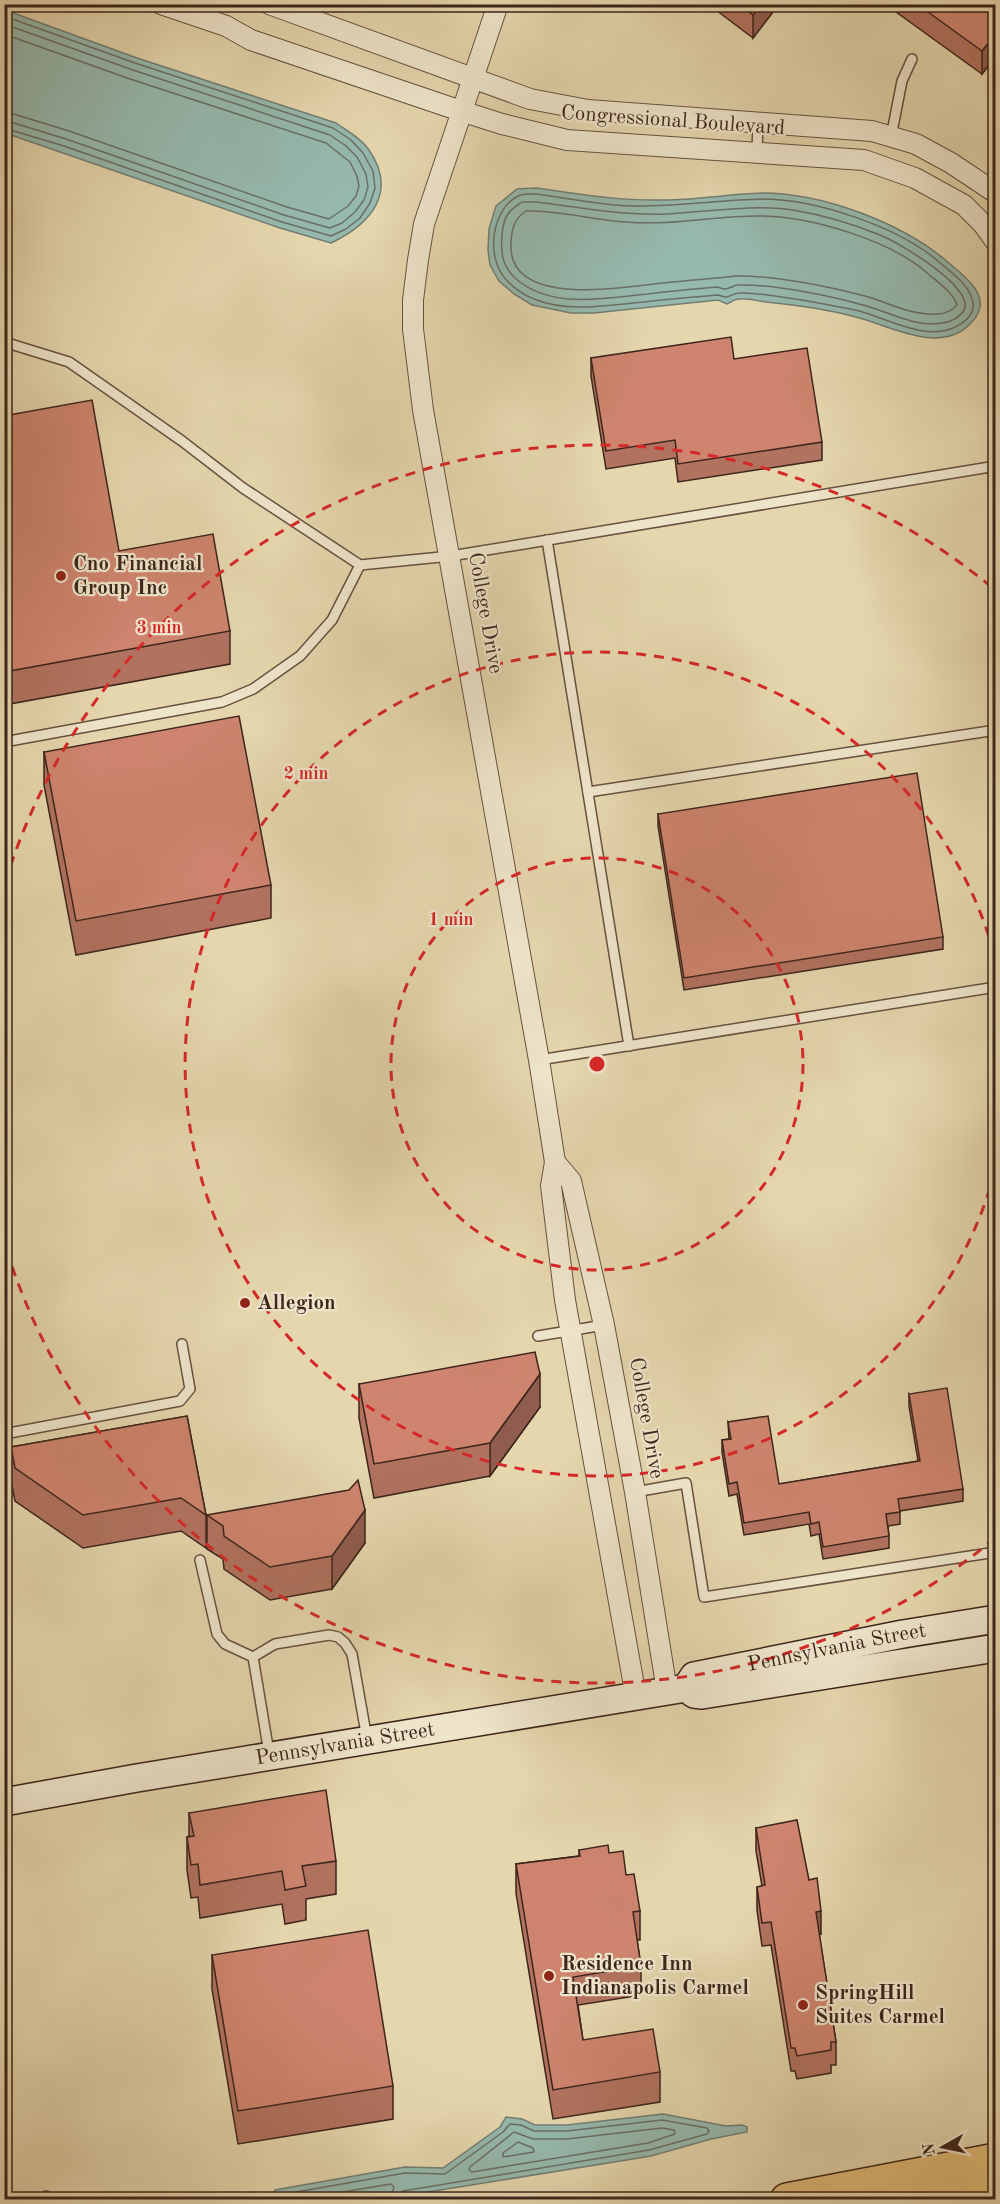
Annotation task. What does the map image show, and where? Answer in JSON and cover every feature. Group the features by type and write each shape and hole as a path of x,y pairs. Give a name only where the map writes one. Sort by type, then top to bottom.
{"highway":[{"path":"787,2199 996,2160"},
{"path":"928,2199 996,2189"}],"main road":[{"name":"Pennsylvania Street","path":"4,1802 269,1756 636,1697 676,1689 694,1676 903,1634 996,1619"},
{"name":"Pennsylvania Street","path":"676,1689 702,1695 996,1648"}],"street":[{"name":"Congressional Boulevard","path":"161,4 226,26 251,40 461,111 567,140 864,160 915,178 989,218 996,242"},
{"name":"Congressional Boulevard","path":"269,4 530,99 588,110 872,131 916,144 951,163 996,193"},
{"name":"College Drive","path":"498,4 424,224 413,300 413,329 423,410 451,556 539,1060 555,1162 551,1186 571,1330 636,1697"},
{"name":"College Drive","path":"555,1162 571,1181 604,1325 635,1492 676,1689"}],"lane":[{"path":"891,137 902,81 912,59"},
{"path":"757,152 758,123"},
{"path":"4,342 69,362 182,441 243,488 360,565 451,556 996,466"},
{"path":"547,540 629,1046"},
{"path":"4,742 222,702 253,689 300,656 332,620 360,565"},
{"path":"588,792 996,730"},
{"path":"539,1060 996,987"},
{"path":"538,1336 604,1325"},
{"path":"4,1434 180,1401 190,1389 182,1344"},
{"path":"635,1492 686,1483 704,1597 996,1552"},
{"path":"200,1560 217,1634 225,1644 253,1658"},
{"path":"253,1658 275,1644 329,1635 338,1637 352,1654 367,1740"},
{"path":"253,1658 269,1756"}],"water":[{"path":"5,10 137,58 336,123 362,142 377,165 381,180 376,205 358,226 331,243 280,228 5,133"},
{"path":"536,188 599,197 647,200 762,193 786,194 837,205 887,224 932,249 971,283 980,301 979,310 976,318 956,334 942,338 928,338 834,312 746,299 727,304 718,300 594,313 571,313 532,305 499,281 490,265 488,250 489,229 496,206 517,189"},
{"path":"663,2114 726,2126 742,2125 747,2127 747,2132 711,2139 651,2156 385,2199 270,2199 275,2190 405,2167 443,2168 500,2127 506,2117 522,2119 535,2125 567,2125"}],"building":[{"path":"739,4 761,4 753,15"},
{"path":"917,4 996,4 996,33 982,51"},
{"path":"731,337 734,359 807,348 822,442 678,464 675,440 606,451 591,358"},
{"name":"Cno Financial Group Inc","path":"92,400 119,551 213,534 230,631 4,672 4,416"},
{"path":"239,716 271,885 76,921 44,752"},
{"path":"917,773 943,937 684,978 658,814"},
{"path":"535,1352 540,1374 490,1443 374,1464 359,1384"},
{"path":"947,1388 963,1489 898,1499 900,1512 886,1514 889,1536 823,1547 819,1522 811,1524 809,1512 744,1523 737,1482 729,1484 722,1440 731,1439 728,1422 768,1416 779,1484 920,1461 909,1394"},
{"path":"187,1416 206,1515 181,1498 83,1515 15,1468 11,1447"},
{"path":"358,1480 365,1510 332,1556 270,1567 224,1536 223,1526 207,1515 349,1490"},
{"path":"326,1790 336,1861 302,1866 306,1886 285,1890 282,1871 200,1885 198,1864 191,1865 187,1837 194,1836 189,1813"},
{"name":"SpringHill Suites Carmel","path":"797,1820 809,1880 817,1878 821,1911 816,1912 836,2042 831,2042 831,2050 797,2056 795,2048 791,2048 771,1922 762,1923 757,1887 765,1885 756,1828"},
{"path":"608,1845 609,1853 623,1851 626,1875 634,1874 640,1911 633,1912 641,1966 573,1977 583,2040 653,2029 660,2072 553,2090 516,1864 580,1856 579,1850"},
{"path":"368,1930 393,2086 238,2111 212,1955"}],"place":[{"name":"Cno Financial Group Inc","path":"61,576"},
{"name":"Allegion","path":"245,1303"},
{"name":"Residence Inn Indianapolis Carmel","path":"549,1976"},
{"name":"SpringHill Suites Carmel","path":"803,2005"}]}
